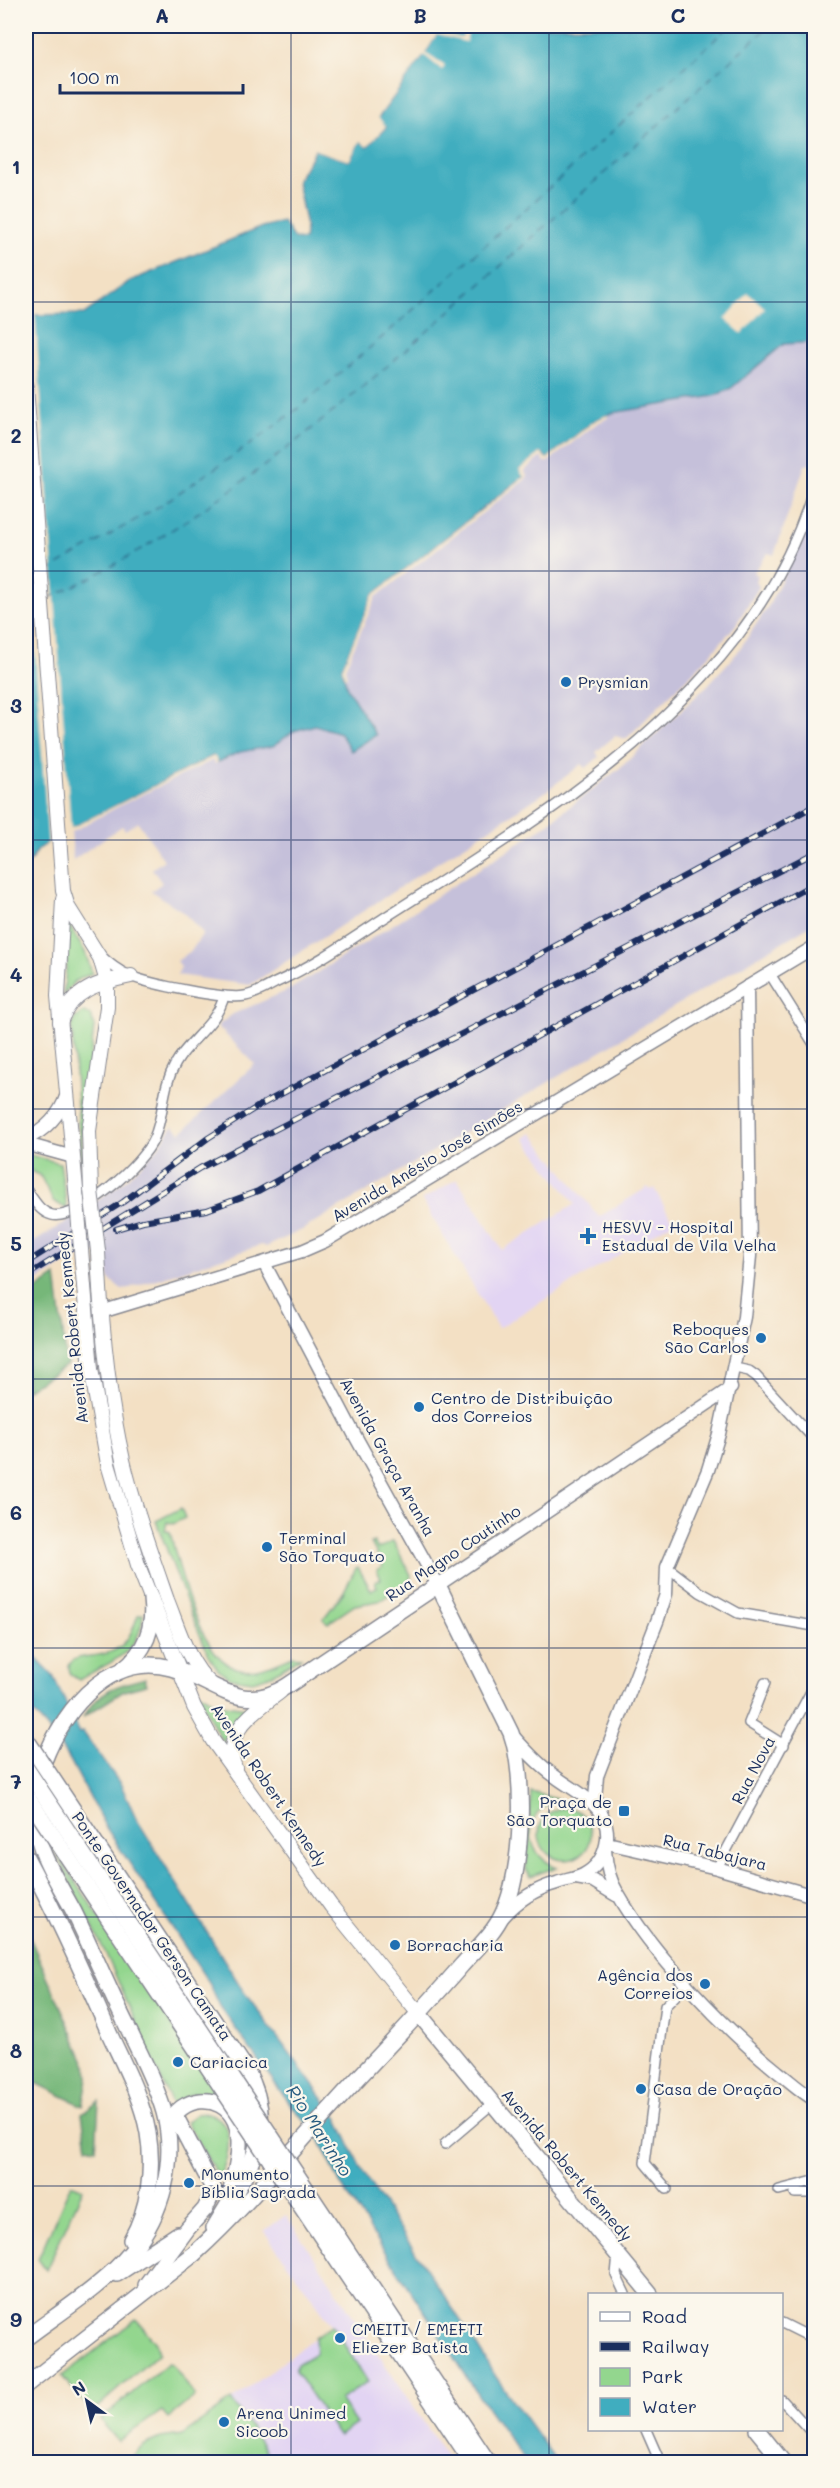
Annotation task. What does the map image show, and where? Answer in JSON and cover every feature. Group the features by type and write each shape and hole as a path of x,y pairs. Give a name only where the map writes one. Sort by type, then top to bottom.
{"main road":[{"path":"26,386 63,891 58,996 68,1093"},
{"name":"Avenida Robert Kennedy","path":"63,891 68,907 94,947 106,982 107,1006 88,1131 102,1312 116,1427 143,1531 174,1617 190,1656 202,1674 223,1692"},
{"path":"60,1022 67,1007 91,986 131,976"},
{"name":"Avenida Robert Kennedy","path":"68,1093 85,1310 101,1430 118,1500 151,1599 203,1725 331,1906 648,2292"},
{"name":"Rua Magno Coutinho","path":"237,1772 232,1748 239,1728 287,1686 438,1585"},
{"name":"Avenida Graça Aranha","path":"194,2254 239,2211 419,2014 496,1925 512,1889 518,1844 520,1770 511,1733 438,1585"},
{"path":"26,2338 106,2277 141,2240 157,2211 168,2171 169,2125 153,2083 85,1936 40,1849 35,1826 36,1793 44,1760 58,1730 76,1705 98,1685 136,1657 146,1640 152,1619 151,1599"},
{"path":"120,1671 145,1666 168,1667 223,1692 251,1698 270,1695 287,1686"},
{"path":"26,1739 246,2069 260,2106 261,2132 249,2170 213,2230 194,2254 26,2385"},
{"name":"Ponte Governador Gerson Camata","path":"26,1768 488,2463"},
{"name":"Ponte Governador Gerson Camata","path":"26,1795 472,2463"},
{"path":"26,1857 75,1955 140,2103 148,2134 151,2167 146,2202 134,2236 121,2259 106,2277"},
{"path":"169,2125 185,2105 200,2100 214,2102 231,2114 237,2127 238,2153 235,2176 226,2208"},
{"path":"135,2300 188,2228 205,2209 214,2190 178,2121 169,2125"},
{"path":"91,2288 131,2267 188,2228"},
{"path":"757,2431 783,2463"}],"street":[{"path":"94,947 112,965 131,976 236,997 255,993 314,963 543,817 635,745 704,677 754,614 785,562 814,488"},
{"name":"Avenida Anésio José Simões","path":"102,1312 314,1246 814,947"},
{"path":"770,974 814,1044"},
{"path":"747,987 750,1256 744,1317 735,1368 708,1470 667,1567 666,1594 597,1776 595,1799 606,1827 606,1846 612,1882 624,1904 687,1984 761,2058 814,2100"},
{"path":"26,1190 42,1210 53,1215 65,1215 105,1191 129,1172 146,1154 154,1137 165,1087 176,1063 183,1051 215,1015 224,996"},
{"path":"26,1138 40,1131 54,1119 68,1093"},
{"path":"26,1144 73,1156"},
{"name":"Avenida Graça Aranha","path":"264,1263 353,1432 438,1585"},
{"path":"735,1368 749,1371 756,1376 814,1440"},
{"name":"Rua Magno Coutinho","path":"438,1585 731,1388"},
{"path":"667,1567 700,1592 738,1613 814,1626"},
{"path":"765,1683 749,1724 784,1745"},
{"name":"Rua Nova","path":"717,1868 784,1745 810,1705 814,1686"},
{"path":"511,1733 542,1766 601,1813"},
{"path":"496,1925 513,1906 533,1892 576,1878 597,1865 606,1846"},
{"name":"Rua Tabajara","path":"606,1846 717,1868 814,1896"},
{"path":"576,1878 601,1885 624,1904"},
{"path":"667,2189 645,2163 665,2006 687,1984"},
{"path":"445,2144 492,2104"},
{"path":"779,2190 814,2181"},
{"path":"795,2193 814,2193"},
{"path":"618,2254 616,2275 624,2293"},
{"path":"783,2324 814,2339"},
{"path":"783,2401 814,2435"},
{"path":"646,2431 660,2463"}],"shaded area":[{"path":"814,342 814,464 805,465 774,555 768,553 754,572 758,576 756,580 759,587 735,626 710,655 626,739 615,736 596,752 599,757 586,768 582,764 541,795 250,985 177,975 181,967 177,961 192,950 203,933 182,911 151,891 162,883 152,869 164,860 138,822 125,830 122,826 73,860 71,829 214,756 218,762 240,752 273,746 294,731 315,725 340,733 352,751 376,735 347,688 342,668 373,595 524,477 519,470 594,421 612,413 714,396 730,389 784,344"},
{"path":"814,513 814,923 302,1230 266,1247 262,1245 123,1290 109,1279 106,1249 74,1258 26,1288 26,1247 82,1212 128,1178 156,1150 173,1126 181,1133 255,1064 217,1026 233,1014 289,990 363,944 542,828 620,768 707,686 737,653 769,605"},
{"name":"HESVV - Hospital Estadual de Vila Velha","path":"532,1133 599,1217 648,1187 650,1190 654,1188 673,1222 498,1328 422,1200 457,1179 502,1250 575,1204 524,1138"},
{"name":"CMEITI / EMEFTI Eliezer Batista","path":"286,2215 450,2462 273,2462 232,2400 332,2325 264,2231"}],"green space":[{"path":"67,922 85,952 92,973 75,981 63,995 67,963"},
{"path":"84,1012 91,1015 94,1026 82,1135 83,1193 72,1027 74,1019"},
{"path":"26,1154 60,1163 67,1209 53,1201 40,1175 26,1169"},
{"path":"56,1276 67,1365 26,1390 26,1297"},
{"path":"181,1508 185,1518 173,1524 167,1522 165,1530 170,1532 193,1611 213,1650 226,1663 247,1670 267,1666 293,1656 301,1657 269,1676 253,1681 231,1678 218,1669 209,1656 192,1616 156,1521"},
{"path":"393,1541 411,1575 410,1582 379,1601 355,1605 328,1623 323,1619 343,1593 356,1568 358,1567 371,1590 377,1587 375,1582 381,1579 377,1570 383,1566 371,1543 374,1542 378,1549"},
{"path":"143,1614 136,1640 121,1656 79,1680 70,1674 69,1666 72,1661 101,1655 118,1648 130,1635 138,1615"},
{"path":"145,1678 147,1685 124,1691 83,1717 102,1694"},
{"path":"196,1691 219,1704 253,1709 228,1727 223,1743"},
{"path":"531,1792 559,1800 547,1805 538,1813 531,1832 532,1843 537,1852 557,1867 531,1876 526,1870"},
{"path":"565,1808 579,1812 587,1820 591,1834 587,1848 579,1856 565,1860 551,1856 543,1848 539,1834 543,1820 551,1812"},
{"path":"53,1848 218,2094 193,2093 172,2104 106,1954"},
{"path":"26,1929 87,2066 88,2078 83,2106 26,2078"},
{"path":"99,2101 96,2149 87,2147 82,2114"},
{"path":"208,2113 224,2124 227,2132 228,2151 219,2178 186,2122 196,2114"},
{"path":"71,2184 83,2189 46,2270 38,2259"},
{"path":"136,2319 156,2343 159,2353 92,2412 62,2376"},
{"path":"332,2325 368,2382 340,2400 356,2424 339,2436 295,2371 297,2364 316,2353 315,2337"},
{"path":"168,2363 172,2364 195,2396 168,2418 162,2411 118,2441 100,2420"},
{"name":"Arena Unimed Sicoob","path":"232,2400 273,2462 127,2462 143,2446 161,2438 182,2435"}],"water":[{"path":"442,26 814,26 814,342 784,344 730,389 714,396 612,413 594,421 547,459 542,453 520,470 524,476 373,595 342,668 347,688 376,735 351,751 340,733 315,725 294,731 273,746 240,752 218,762 213,756 54,837 38,850 26,867 26,309 29,315 84,314 130,281 262,227 283,222 294,239 304,240 306,227 297,181 315,150 349,161 360,141 367,147 386,127 378,118"},
{"name":"Rio Marinho","path":"26,1641 34,1656 53,1676 80,1733 83,1732 121,1785 137,1820 244,1992 338,2119 364,2175 496,2377 557,2462 526,2462 478,2395 341,2185 318,2137 284,2096 220,2007 209,1983 105,1826 70,1760 47,1728 26,1705"}],"pier":[{"path":"439,26 442,26 438,32 462,38 464,33 468,34 466,42 437,35 425,53 445,66 442,70 424,55 378,117 386,126 367,147 360,141 349,161 315,150 316,148 348,158 358,139 361,138 367,143 382,126 375,116"},
{"path":"748,293 765,308 742,334 725,319"},
{"path":"26,306 31,312 35,312 71,828 214,756 218,762 215,764 213,760 123,804 48,845 26,522"},
{"path":"607,415 609,417 596,424 548,462 541,457 524,471 526,479 376,597 345,668 347,676 345,678 342,668 373,595 524,477 519,470 541,453 547,459 594,421"}],"ferry route":[{"path":"46,572 161,505 255,441 300,407 386,334 730,26"},
{"path":"48,598 154,541 280,454 437,323 769,26"},
{"path":"26,582 33,578"},
{"path":"26,608 36,604"}],"railway":[{"path":"26,1263 123,1202 208,1138 257,1107 814,806"},
{"path":"26,1276 200,1168 814,853"},
{"path":"116,1229 143,1221 207,1210 258,1191 806,888"}],"place":[{"name":"Prysmian","path":"566,682"},
{"name":"HESVV - Hospital Estadual de Vila Velha","path":"588,1236"},
{"name":"Reboques São Carlos","path":"761,1338"},
{"name":"Centro de Distribuição dos Correios","path":"419,1407"},
{"name":"Terminal São Torquato","path":"267,1547"},
{"name":"Praça de São Torquato","path":"624,1811"},
{"name":"Borracharia","path":"395,1945"},
{"name":"Agência dos Correios","path":"705,1984"},
{"name":"Cariacica","path":"178,2062"},
{"name":"Casa de Oração","path":"641,2089"},
{"name":"Monumento Bíblia Sagrada","path":"189,2183"},
{"name":"CMEITI / EMEFTI Eliezer Batista","path":"340,2338"},
{"name":"Arena Unimed Sicoob","path":"224,2422"}]}
